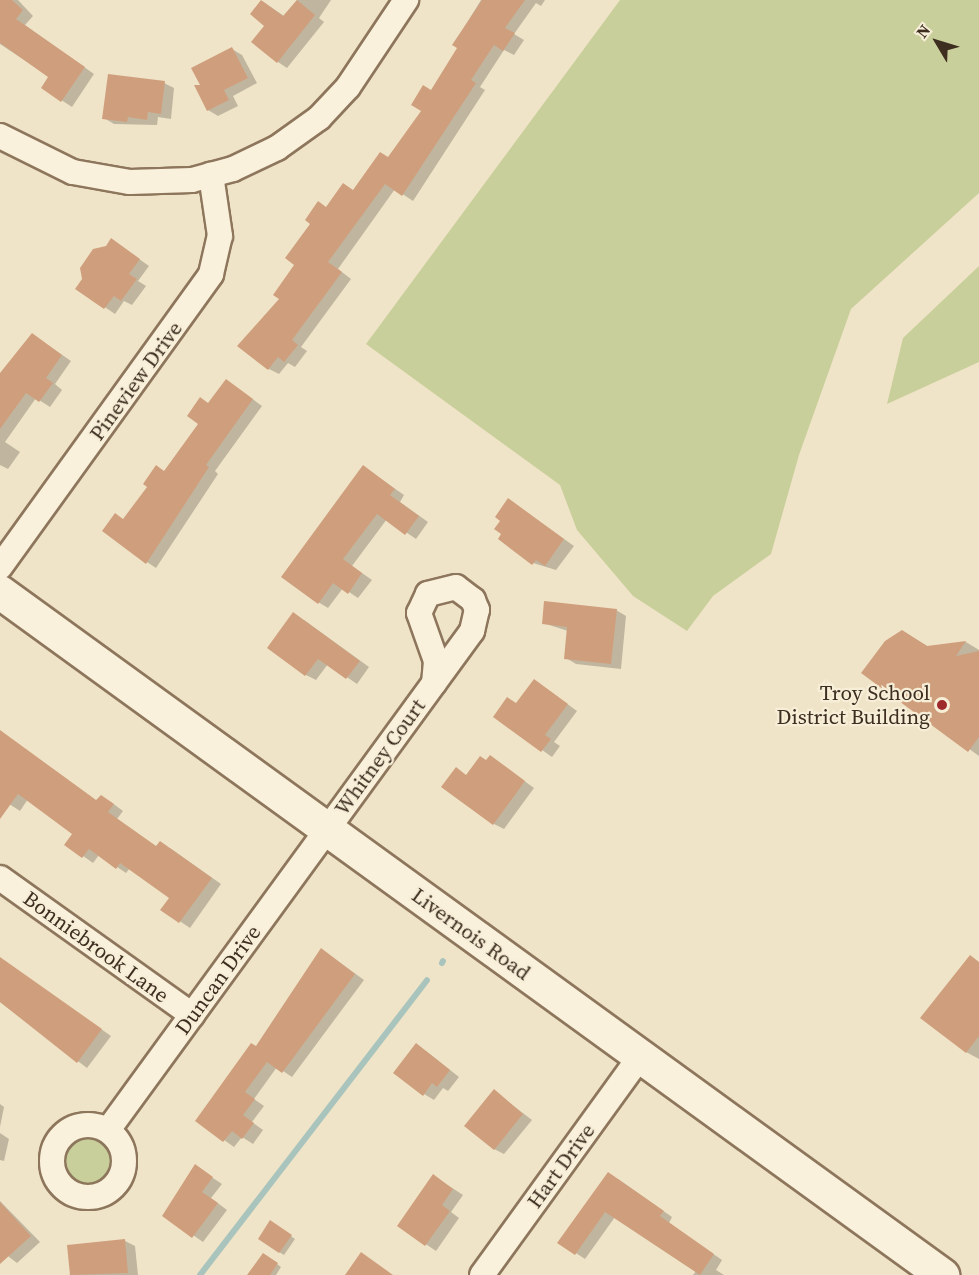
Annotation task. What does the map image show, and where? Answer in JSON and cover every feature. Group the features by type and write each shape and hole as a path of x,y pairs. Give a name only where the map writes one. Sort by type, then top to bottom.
{"main road":[{"name":"Livernois Road","path":"0,592 942,1275"}],"street":[{"path":"0,136 45,161 100,178 151,183 211,175 277,148 319,118 353,80 406,0"},
{"name":"Pineview Drive","path":"0,567 211,274 220,236 211,175"},
{"name":"Whitney Court","path":"327,830 434,683"},
{"name":"Duncan Drive","path":"108,1130 327,830"},
{"name":"Bonniebrook Lane","path":"0,878 192,1016"},
{"name":"Hart Drive","path":"482,1275 640,1057"}],"green space":[{"path":"620,0 979,0 979,193 851,309 799,455 771,554 713,596 687,631 633,596 577,530 560,485 366,344"},
{"path":"979,266 979,362 887,404 903,338"},
{"path":"89,1135 107,1142 114,1160 107,1178 89,1185 71,1178 64,1160 71,1142"}],"building":[{"path":"0,0 12,0 23,10 16,19 85,67 61,102 41,88 48,77 0,43"},
{"path":"261,0 283,16 297,0 315,15 277,63 251,42 264,26 250,14"},
{"path":"482,0 525,0 505,28 515,33 503,51 494,45 471,80 476,83 402,196 385,184 328,262 342,272 292,340 298,345 284,362 278,357 268,370 237,346 279,299 273,295 294,265 285,258 310,224 305,220 318,201 326,207 343,183 353,190 380,152 388,157 421,111 411,105 423,85 431,90 457,48 452,45"},
{"path":"232,47 248,78 224,90 229,100 207,111 194,85 200,85 191,68"},
{"path":"108,74 165,81 161,114 148,112 147,120 128,117 127,122 102,119"},
{"path":"111,238 140,259 129,274 137,279 121,301 114,296 104,309 75,289 82,279 80,268 93,249 106,246"},
{"path":"32,333 62,355 46,378 53,383 39,402 26,393 0,429 0,373"},
{"path":"226,379 253,399 206,465 209,467 146,564 102,531 115,513 123,519 147,487 143,484 156,465 164,471 198,424 187,416 200,397 208,403"},
{"path":"363,465 395,489 390,495 419,516 405,535 377,514 343,559 362,573 348,594 333,583 318,604 281,577"},
{"path":"508,498 564,539 545,566 536,560 532,565 498,539 501,534 494,529 500,521 495,517"},
{"path":"544,601 617,609 611,664 564,659 567,627 542,624"},
{"path":"293,612 360,661 346,679 318,659 305,676 267,648"},
{"name":"Troy School District Building","path":"902,630 927,646 966,641 956,656 979,651 979,737 968,752 861,673 885,641"},
{"path":"534,679 568,704 545,735 551,739 541,752 493,717 507,697 516,703"},
{"path":"0,730 96,800 101,795 114,804 108,812 156,846 160,841 212,878 179,923 160,910 169,898 120,863 116,869 89,849 82,858 64,845 72,834 18,794 0,819"},
{"path":"490,755 525,781 493,825 441,787 456,767 466,775 480,756 486,760"},
{"path":"321,948 355,974 282,1073 267,1062 245,1092 255,1099 243,1115 254,1123 242,1139 232,1131 223,1142 195,1121 251,1043 256,1046"},
{"path":"970,955 979,962 979,1036 966,1053 920,1018"},
{"path":"0,957 102,1029 77,1063 0,1002"},
{"path":"416,1043 450,1070 437,1087 432,1083 423,1096 393,1073"},
{"path":"494,1089 523,1114 494,1150 464,1126"},
{"path":"195,1164 213,1177 202,1192 218,1203 192,1238 162,1216"},
{"path":"608,1172 664,1211 660,1216 714,1254 700,1275 605,1212 575,1255 557,1243"},
{"path":"433,1174 453,1189 442,1205 450,1211 425,1246 397,1226"},
{"path":"0,1202 31,1236 0,1264"},
{"path":"270,1220 292,1235 279,1253 258,1239"},
{"path":"125,1239 128,1273 70,1275 67,1245"},
{"path":"361,1252 393,1275 345,1275"},
{"path":"263,1253 278,1263 270,1275 247,1275"}],"waterway":[{"path":"200,1275 427,980"}],"place":[{"name":"Troy School District Building","path":"942,705"}]}
